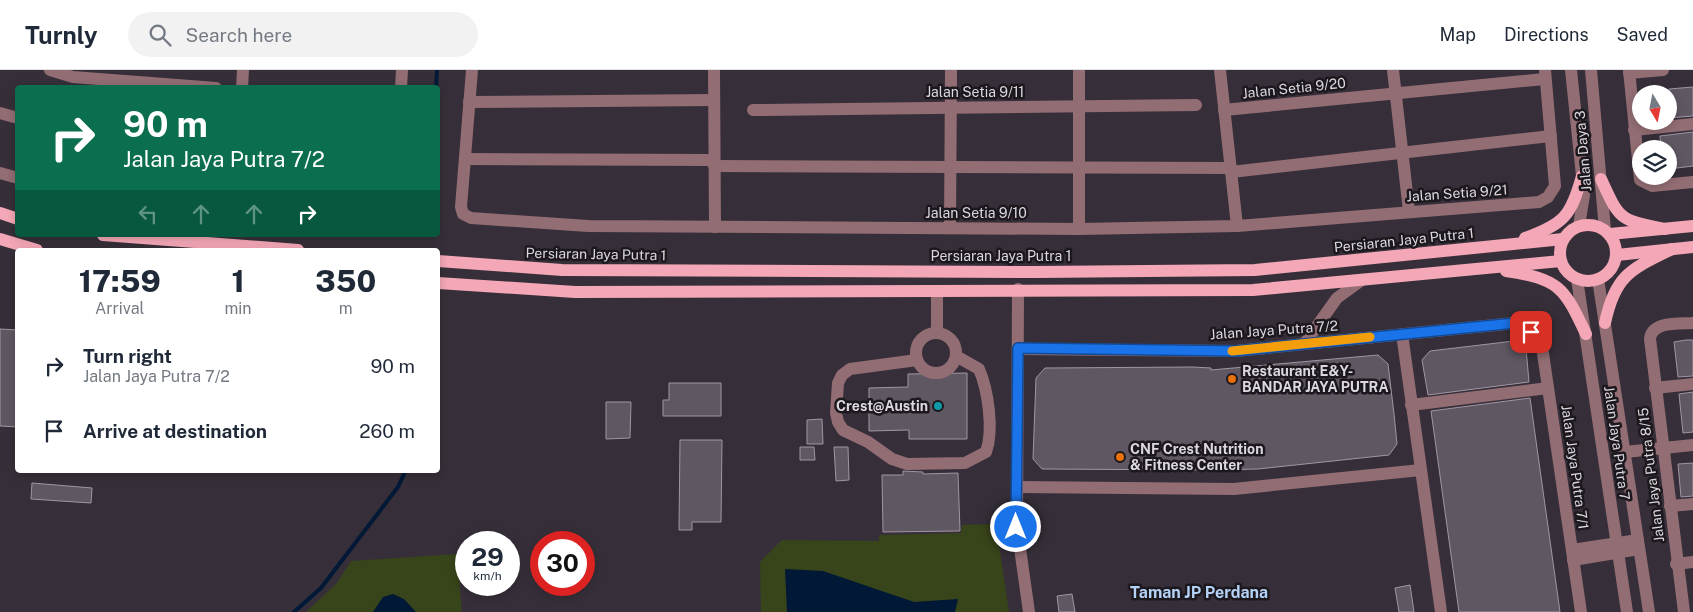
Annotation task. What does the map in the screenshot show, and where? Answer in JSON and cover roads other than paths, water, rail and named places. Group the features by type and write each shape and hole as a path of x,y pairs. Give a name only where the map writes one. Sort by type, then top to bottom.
{"main road":[{"path":"1506,245 1549,230 1562,221 1574,204 1582,176"},
{"path":"1601,179 1615,209 1624,218 1665,229"},
{"path":"0,213 15,218"},
{"path":"1608,232 1616,244 1617,255 1613,267 1598,279 1588,281 1577,279 1567,272 1561,261 1560,250 1567,233 1579,226 1592,224 1608,232 1693,226"},
{"path":"129,237 272,248"},
{"path":"0,239 30,248"},
{"name":"Persiaran Jaya Putra 1","path":"440,261 562,270 1048,272 1255,270 1563,239"},
{"path":"1617,255 1693,247"},
{"path":"1605,322 1612,295 1625,276 1644,262 1672,249"},
{"path":"440,283 575,292 1018,289 1254,290 1561,261"},
{"path":"1488,268 1537,276 1556,286 1570,301 1586,334"}],"street":[{"path":"50,70 73,78 173,85"},
{"path":"242,85 243,70"},
{"path":"401,85 402,70"},
{"path":"472,70 465,159 1231,170 1402,154 1551,136"},
{"path":"714,70 715,227"},
{"path":"950,228 951,70"},
{"path":"1079,70 1079,229"},
{"path":"1220,70 1237,226"},
{"path":"1393,70 1409,211"},
{"name":"Jalan Daya 3","path":"1571,70 1584,204 1579,226"},
{"name":"Jalan Daya 3","path":"1591,70 1608,232"},
{"path":"1632,107 1629,72 1662,70"},
{"name":"Jalan Setia 9/20","path":"1224,110 1396,93 1545,74"},
{"name":"Jalan Setia 9/21","path":"1237,226 1539,202 1548,197 1555,186 1545,74"},
{"path":"469,102 714,100"},
{"name":"Jalan Setia 9/11","path":"753,110 1196,105"},
{"path":"0,113 15,117"},
{"path":"1678,126 1693,124"},
{"path":"1634,130 1640,180 1652,186 1693,182"},
{"name":"Jalan Setia 9/10","path":"465,159 461,207 463,214 470,218 588,226 1079,229 1237,226"},
{"path":"0,173 15,177"},
{"name":"Jalan Jaya Putra 7","path":"1577,279 1627,612"},
{"name":"Jalan Jaya Putra 7","path":"1598,279 1649,612"},
{"path":"1305,344 1337,298 1362,280"},
{"path":"1018,289 1016,527 1029,612"},
{"path":"937,291 937,332"},
{"name":"Jalan Jaya Putra 7/2","path":"1018,348 1236,351 1515,323 1531,332"},
{"name":"Jalan Jaya Putra 8/15","path":"1684,612 1676,564 1664,447 1655,388 1651,334 1658,326 1693,323"},
{"path":"937,332 943,334 953,343 956,356 949,367 938,372 925,370 915,354 919,341 930,333 937,332"},
{"name":"Jalan Jaya Putra 7/1","path":"1531,332 1541,340 1581,612"},
{"path":"1402,334 1441,612"},
{"path":"917,360 850,369 842,375 838,383 838,422 843,430 868,442 892,460 907,464 965,464 986,452 990,443 987,397 979,369 956,356"},
{"path":"1655,388 1693,384"},
{"path":"1411,405 1548,388"},
{"path":"1625,452 1693,445"},
{"path":"1017,487 1234,489 1421,470"},
{"path":"1670,506 1693,504"},
{"path":"1572,555 1638,544"},
{"path":"1676,564 1693,562"}],"water":[{"path":"785,569 823,571 914,602 958,599 955,612 787,612"},
{"path":"393,594 404,599 416,612 373,612 383,597"}],"waterway":[{"path":"436,85 437,70"},
{"path":"294,612 321,588 398,487 405,473"}],"place":[{"name":"Restaurant E&Y- BANDAR JAYA PUTRA","path":"1232,379"},
{"name":"Crest@Austin","path":"938,406"},
{"name":"CNF Crest Nutrition & Fitness Center","path":"1120,457"}],"district":[{"name":"Taman JP Perdana","path":"1199,592"}]}
